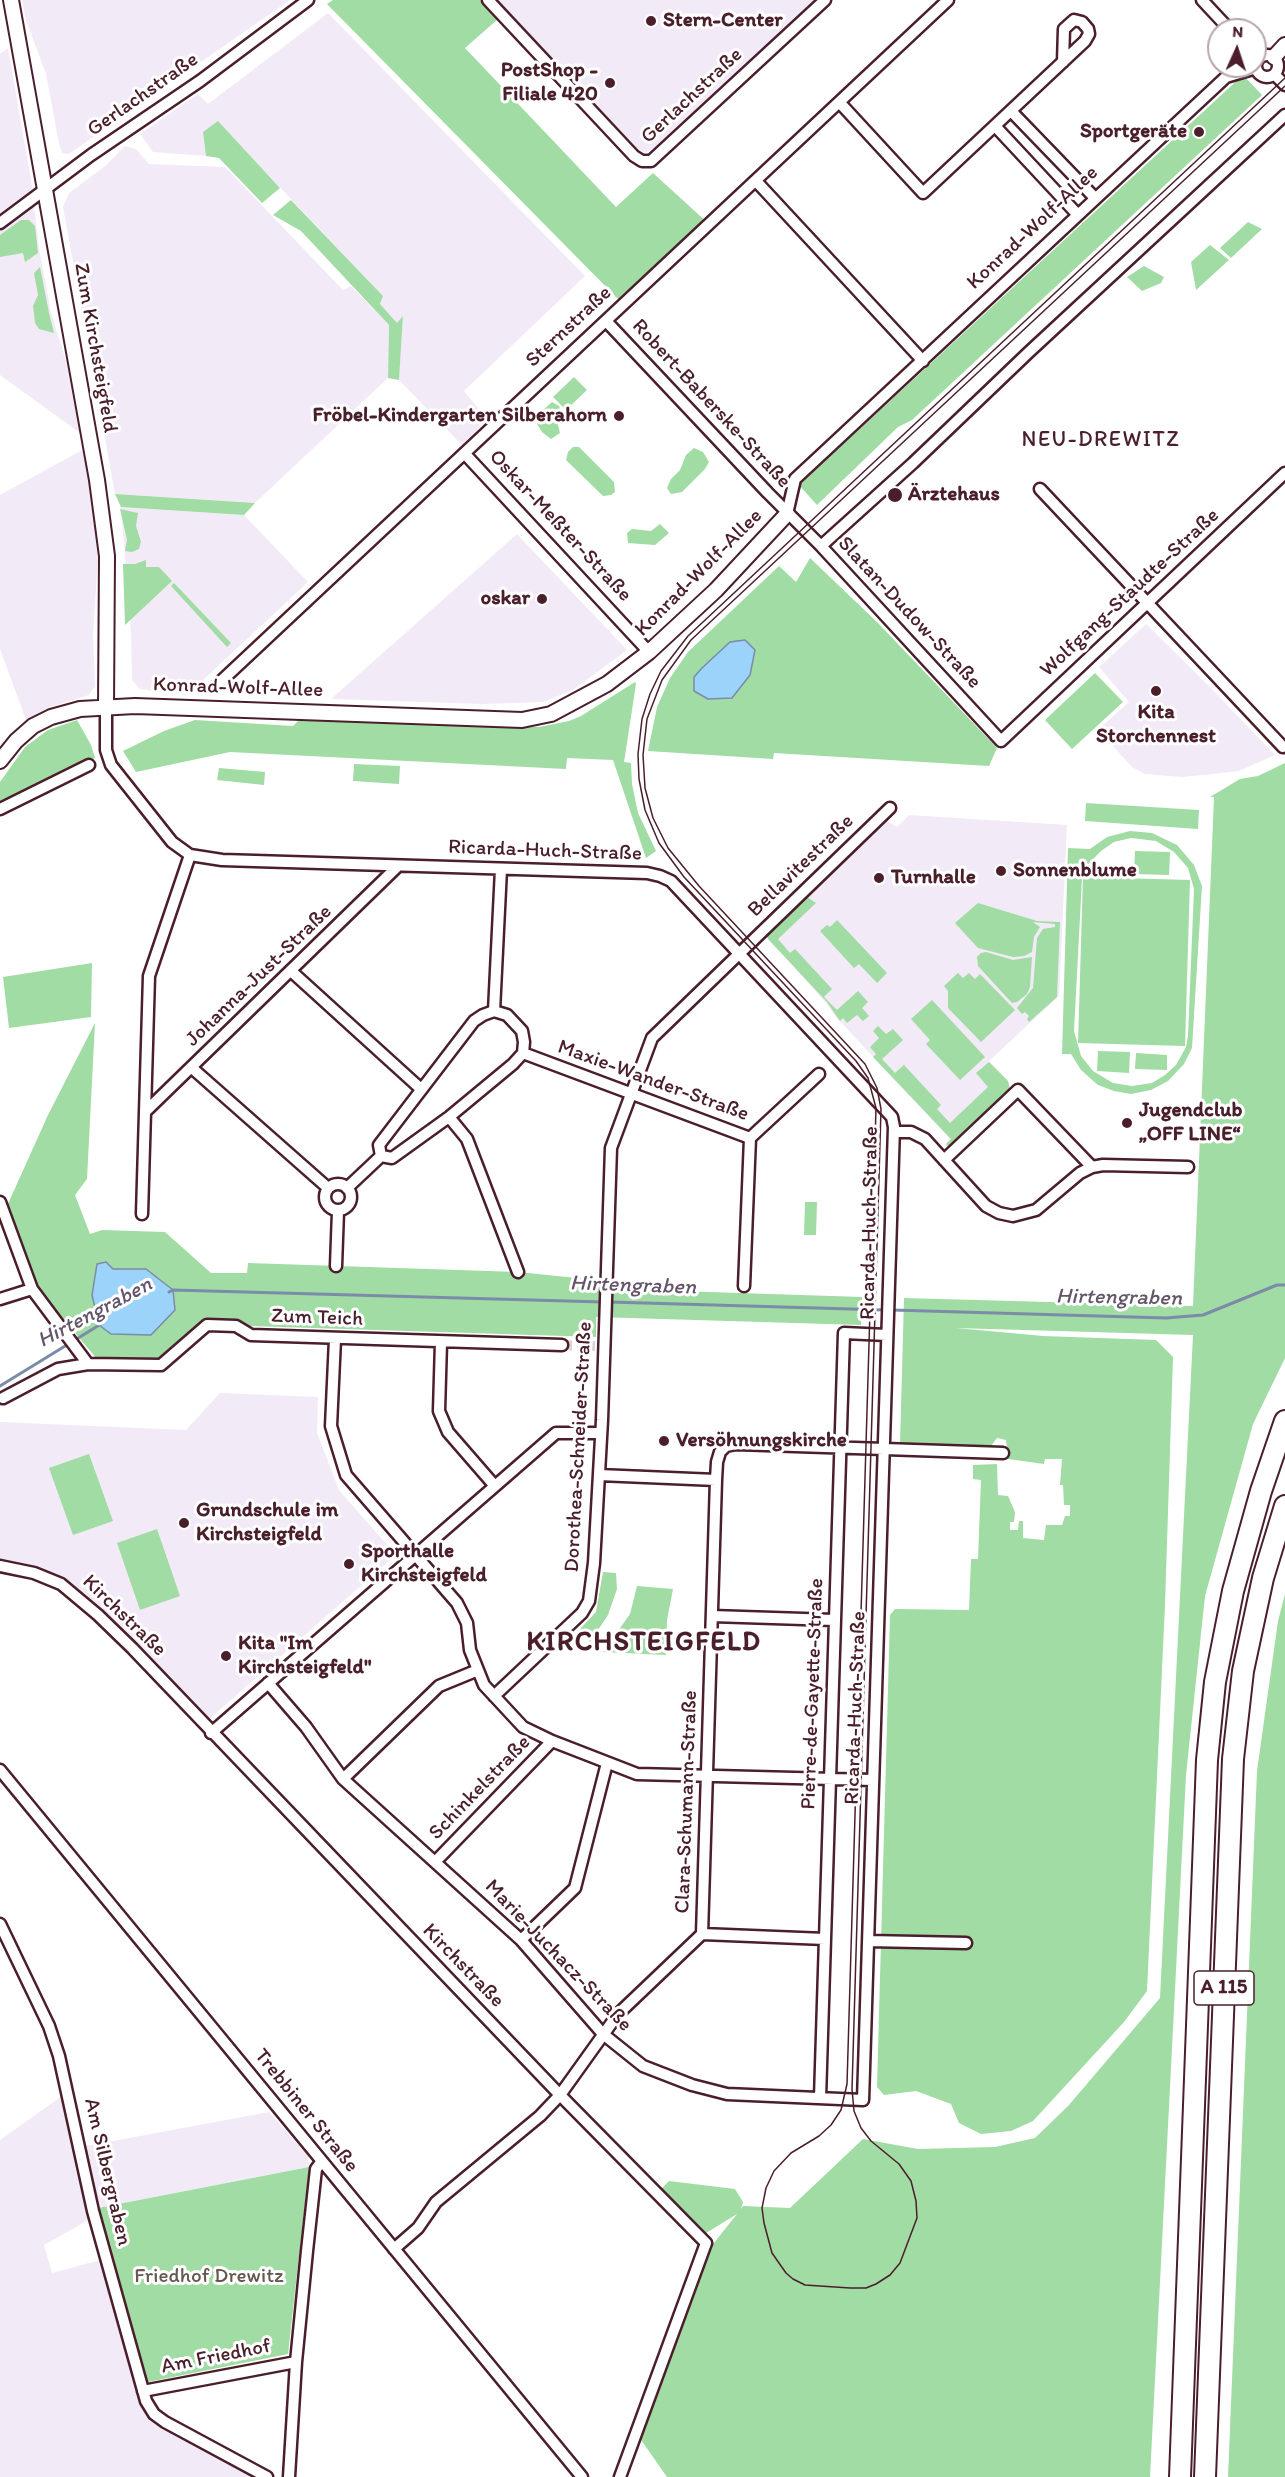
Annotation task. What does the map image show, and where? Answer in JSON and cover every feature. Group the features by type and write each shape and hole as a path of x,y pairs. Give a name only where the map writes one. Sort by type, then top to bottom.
{"highway":[{"name":"A 115","path":"1180,2477 1209,1749 1215,1682 1233,1591 1261,1491 1285,1421"},
{"name":"A 115","path":"1205,2477 1233,1759 1243,1671 1263,1578 1285,1506"}],"street":[{"name":"Zum Kirchsteigfeld","path":"11,0 97,480 107,556 106,707"},
{"name":"Gerlachstraße","path":"0,223 46,188 200,81 308,0"},
{"name":"Gerlachstraße","path":"488,0 634,156 642,161 651,161 825,0"},
{"name":"Sternstraße","path":"218,684 948,0"},
{"path":"1202,0 1219,18"},
{"path":"1274,57 1285,45"},
{"path":"1267,55 1274,57 1279,68 1275,75 1267,77"},
{"path":"840,103 923,193 1063,62"},
{"path":"1275,75 1285,85"},
{"name":"Konrad-Wolf-Allee","path":"106,707 535,718 550,714 587,696 649,652 716,590 787,514 795,478 1224,78"},
{"path":"1011,111 1095,198"},
{"path":"820,546 913,463 989,389 1285,115"},
{"path":"995,126 1078,214"},
{"path":"756,181 923,361"},
{"name":"Robert-Baberske-Straße","path":"606,321 787,514"},
{"name":"Oskar-Meßter-Straße","path":"465,454 649,652"},
{"name":"Wolfgang-Staudte-Straße","path":"1001,741 1285,473"},
{"path":"1040,489 1283,747"},
{"name":"Slatan-Dudow-Straße","path":"787,514 820,546 1001,741"},
{"path":"0,761 21,736 51,717 80,709 106,707 106,750 111,765 172,842 190,855 150,976 142,1214"},
{"path":"0,809 89,765"},
{"name":"Bellavitestraße","path":"739,952 890,808"},
{"name":"Ricarda-Huch-Straße","path":"190,855 222,860 660,876 680,889 892,1117 894,1132 863,2100"},
{"name":"Johanna-Just-Straße","path":"145,1113 398,866"},
{"path":"494,1011 501,869"},
{"name":"Dorothea-Schneider-Straße","path":"494,1696 582,1613 589,1601 594,1563 599,1475 600,1346 606,1317 611,1148 629,1093 652,1038 739,952"},
{"path":"291,971 422,1089"},
{"path":"494,1011 507,1015 522,1031 523,1053 449,1118 392,1158 381,1156 379,1145 474,1021 494,1011"},
{"name":"Maxie-Wander-Straße","path":"523,1053 750,1138 819,1074"},
{"path":"192,1068 328,1188"},
{"path":"944,1160 1018,1090 1092,1167"},
{"path":"449,1118 466,1139 518,1272"},
{"path":"894,1132 910,1132 921,1136 986,1206 999,1213 1013,1216 1036,1210 1080,1173 1092,1167 1103,1165 1188,1167"},
{"path":"744,1286 750,1138"},
{"path":"347,1188 381,1156"},
{"path":"339,1184 347,1188 351,1195 350,1203 346,1208 338,1211 326,1204 324,1196 328,1188 339,1184"},
{"path":"0,1202 32,1289 88,1364"},
{"path":"336,1266 338,1211"},
{"path":"0,1299 32,1289"},
{"name":"Zum Teich","path":"3,1398 58,1368 88,1364 161,1365 207,1325 236,1326 251,1335 562,1345"},
{"name":"Pierre-de-Gayette-Straße","path":"820,2098 844,1333 887,1335"},
{"path":"335,1339 331,1426 346,1475 463,1613 467,1623 470,1650 484,1685 523,1727 552,1741 637,1774 873,1780"},
{"path":"441,1341 440,1412 448,1432 494,1485"},
{"path":"211,1733 556,1433 601,1433"},
{"name":"Clara-Schumann-Straße","path":"394,2249 418,2228 436,2202 540,2116 560,2096 618,2014 702,1934 717,1462 720,1452 726,1446 736,1444 840,1447"},
{"path":"840,1447 1002,1454"},
{"path":"599,1475 716,1480"},
{"name":"Kirchstraße","path":"0,1566 34,1573 61,1584 78,1596 132,1648 560,2096 706,2243 620,2477"},
{"path":"712,1616 834,1620"},
{"path":"343,1779 439,1686 478,1670"},
{"name":"Marie-Juchacz-Straße","path":"268,1683 306,1727 327,1760 343,1779 521,1941 603,2034 643,2066 692,2085 727,2094 863,2100"},
{"name":"Schinkelstraße","path":"435,1862 552,1741"},
{"path":"521,1941 575,1888 607,1763"},
{"name":"Trebbiner Straße","path":"0,1770 582,2477"},
{"name":"Am Silbergraben","path":"0,1924 49,2026 59,2056 93,2211 143,2391 154,2415 267,2477"},
{"path":"702,1934 825,1939"},
{"path":"868,1941 966,1943"},
{"name":"Am Friedhof","path":"289,2477 296,2362 316,2169 322,2161"},
{"name":"Am Friedhof","path":"143,2391 296,2362"}],"shaded area":[{"path":"22,0 290,0 69,154 62,153 59,144 46,74 26,20"},
{"path":"497,0 818,0 663,143 646,152 634,149"},
{"path":"328,13 585,276 464,391 487,419 462,445 399,380 403,317 397,323 380,304 383,296 218,122 203,132 206,156 153,152 140,134 198,94 208,104"},
{"path":"8,48 51,313 66,361 80,433 0,375 0,54"},
{"path":"125,146 136,149 149,164 225,167 343,290 351,286 389,325 388,378 255,503 115,494 63,207 69,193 104,167"},
{"path":"86,448 99,544 93,634 95,686 89,695 47,708 26,720 0,649 0,495"},
{"path":"121,507 244,515 308,582 187,695 140,689 132,680 131,633"},
{"path":"517,534 627,650 573,690 543,702 482,704 331,699"},
{"path":"1146,624 1275,755 1239,771 1182,777 1145,774 1132,767 1098,730 1129,702 1099,667"},
{"path":"909,815 1067,825 1059,996 989,1061 1008,1081 1011,1091 949,1149 945,1145 950,1139 835,1016 766,936 887,821 897,827"},
{"name":"Grundschule im Kirchsteigfeld","path":"220,1393 318,1397 317,1433 339,1490 396,1555 208,1720 116,1622 85,1594 62,1579 38,1568 0,1560 0,1422 186,1430"},
{"path":"62,2096 92,2218 44,2245 52,2273 104,2259 141,2396 164,2427 180,2438 259,2477 0,2477 0,2140"},
{"path":"269,2112 308,2156 309,2167 98,2208 86,2146"}],"green space":[{"path":"333,0 480,0 498,19 465,48 616,207 653,173 710,225 624,305 327,4"},
{"path":"1240,78 1246,78 1262,95 912,420 898,427 817,505 799,485"},
{"path":"218,121 280,188 262,203 219,158 206,156 203,132"},
{"path":"291,200 383,296 380,304 397,323 403,316 399,380 388,378 389,325 301,231 273,215"},
{"path":"21,220 29,220 35,226 38,253 25,262 23,253 0,257 0,235"},
{"path":"1248,222 1262,229 1231,258 1220,248"},
{"path":"1210,245 1229,260 1196,290 1191,262"},
{"path":"1144,266 1164,277 1161,283 1142,291 1127,277"},
{"path":"40,267 54,333 39,329 35,323 33,306 38,295 34,273"},
{"path":"574,377 587,390 566,410 553,397"},
{"path":"552,402 559,406 561,411 557,421 560,433 551,439 542,432 536,422 542,411"},
{"path":"573,447 579,447 614,482 615,492 603,496 566,460 568,452"},
{"path":"694,448 703,452 709,462 682,492 671,494 667,488 671,479 680,470 686,455"},
{"path":"115,494 255,503 244,515 121,507"},
{"path":"120,509 138,513 136,526 141,542 139,549 132,552 125,551 127,540"},
{"path":"660,524 669,533 655,545 628,543 627,533 632,529 651,531"},
{"path":"810,558 878,623 997,748 989,766 774,753 773,759 648,751 657,707 670,678 688,652 779,566 796,582"},
{"path":"146,560 146,567 159,567 172,581 125,625 123,564 135,564"},
{"path":"174,583 231,643 227,647 171,586"},
{"path":"1095,673 1123,702 1072,749 1045,720"},
{"path":"635,682 624,762 631,763 632,784 638,813 656,851 646,858 613,760 567,758 566,769 230,752 136,772 123,751 164,731 195,720 293,726 304,715 539,727 581,716"},
{"path":"77,720 91,745 95,758 0,806 0,782 25,747 48,730"},
{"path":"1285,763 1285,1358 1253,1424 1205,1596 1186,1775 1150,2477 667,2477 639,2437 706,2253 737,2214 706,2233 661,2189 669,2181 735,2189 743,2202 741,2209 743,2206 790,2208 863,2139 918,2149 995,2147 1035,2138 1069,2105 1160,1998 1193,1335 956,1328 1043,1336 1156,1340 1173,1357 1165,1605 1147,1991 1124,2022 1033,2121 1011,2131 981,2134 959,2123 951,2104 916,2091 884,2095 877,2087 890,1615 895,1609 969,1610 971,1559 978,1559 981,1480 973,1479 973,1465 997,1464 998,1495 1008,1496 1015,1512 1014,1522 1010,1522 1010,1530 1018,1530 1019,1521 1023,1521 1023,1538 1044,1540 1046,1525 1062,1525 1065,1516 1070,1516 1070,1505 1064,1505 1063,1485 1060,1485 1062,1459 1045,1459 1044,1464 1008,1459 1006,1440 997,1438 991,1446 900,1444 904,1298 1193,1306 1214,797 1210,797 1240,779 1258,776"},
{"path":"354,764 400,766 399,784 353,781"},
{"path":"219,768 265,772 264,785 217,780"},
{"path":"1086,803 1199,810 1198,829 1085,821"},
{"path":"1130,831 1152,833 1177,845 1194,865 1202,886 1192,1048 1184,1064 1168,1081 1151,1090 1131,1094 1098,1085 1081,1070 1071,1054 1062,1054 1068,848 1090,849 1107,837","holes":["1131,838 1156,841 1174,852 1188,868 1194,889 1188,1036 1186,1047 1176,1065 1165,1075 1152,1083 1132,1086 1113,1083 1093,1071 1081,1056 1074,1031 1082,879 1089,863 1114,842"]},
{"path":"1135,851 1170,852 1169,875 1134,874"},
{"path":"1083,877 1190,880 1185,1046 1078,1043"},
{"path":"807,897 816,903 778,939 790,953 795,949 832,989 824,997 837,1010 858,991 868,1002 862,1008 869,1016 863,1021 857,1015 847,1023 843,1018 840,1021 827,1002 768,939 767,936"},
{"path":"978,903 1037,921 1060,922 1057,997 1029,1022 1027,1019 1029,1016 1025,1012 1022,1014 1017,1008 1033,988 1037,938 1043,929 1055,927 1055,924 1033,922 1040,927 1034,937 1032,952 1024,956 1013,957 978,948 955,923"},
{"path":"837,920 887,973 877,983 859,964 854,968 820,931 827,925 830,927"},
{"path":"986,952 1013,960 1032,957 1030,987 1027,994 1017,1002 1012,1003 978,966 977,957"},
{"path":"92,963 91,1017 9,1028 3,977"},
{"path":"958,973 963,978 969,973 975,979 980,974 1015,1010 981,1042 948,1008 948,991 944,986"},
{"path":"932,1000 985,1057 960,1080 926,1044 930,1040 911,1019"},
{"path":"95,1023 87,1179 75,1195 90,1234 102,1230 165,1232 211,1273 247,1273 248,1263 518,1272 606,1281 616,1289 862,1297 861,1325 596,1317 596,1337 250,1326 228,1320 203,1320 158,1360 97,1359 37,1288 7,1206 48,1115"},
{"path":"878,1026 886,1034 893,1029 903,1040 882,1059 895,1073 904,1065 941,1105 937,1109 950,1123 988,1087 976,1073 989,1062 1008,1081 1010,1090 949,1147 946,1144 951,1139 873,1057 876,1054 870,1047 879,1038 873,1031"},
{"path":"1098,1051 1130,1052 1129,1073 1097,1071"},
{"path":"1136,1053 1167,1055 1167,1070 1135,1069"},
{"path":"805,1202 817,1202 816,1235 804,1235"},
{"path":"89,1454 113,1521 73,1535 49,1468"},
{"path":"157,1529 180,1596 140,1610 117,1543"},
{"path":"603,1572 616,1573 617,1589 608,1615 590,1642 580,1629 596,1612"},
{"path":"637,1586 673,1589 667,1620 666,1655 603,1652 630,1614"},
{"path":"1285,1594 1285,2477 1228,2477 1257,1771 1278,1621"},
{"name":"Friedhof Drewitz","path":"309,2167 288,2354 148,2382 98,2208"}],"water":[{"path":"745,640 755,650 750,675 732,698 708,699 694,691 694,677 702,668 730,642"},
{"path":"106,1262 113,1269 146,1269 173,1290 175,1310 151,1335 111,1334 99,1325 92,1295 97,1264"}],"waterway":[{"name":"Hirtengraben","path":"892,1310 1166,1318 1203,1315 1277,1285 1285,1285"},
{"name":"Hirtengraben","path":"169,1292 173,1290 603,1302"},
{"name":"Hirtengraben","path":"610,1302 885,1310"},
{"name":"Hirtengraben","path":"0,1386 101,1324"}],"tunnel":[{"path":"562,1345 595,1346"}],"tram line":[{"path":"1285,78 688,636 661,671 642,719 638,754 639,779 645,810 659,843 684,877 856,1061 868,1078 876,1108 847,2084 841,2110 831,2125 819,2136 791,2153 774,2171 766,2188 762,2208 772,2253 786,2273 805,2285 866,2288 876,2284 890,2275 900,2263 917,2218 911,2181 899,2164 871,2141 861,2128 854,2111 852,2089 881,1109 877,1088 865,1064 699,886 668,848 653,818 645,788 643,755 647,719 662,680 691,640 1285,86"}],"place":[{"name":"Stern-Center","path":"651,21"},
{"name":"PostShop - Filiale 420","path":"610,83"},
{"name":"Sportgeräte","path":"1199,132"},
{"name":"Fröbel-Kindergarten Silberahorn","path":"619,416"},
{"name":"Ärztehaus","path":"895,495"},
{"name":"oskar","path":"542,599"},
{"name":"Kita Storchennest","path":"1156,691"},
{"name":"Sonnenblume","path":"1001,871"},
{"name":"Turnhalle","path":"879,878"},
{"name":"Jugendclub „OFF LINE“","path":"1127,1123"},
{"name":"Versöhnungskirche","path":"664,1441"},
{"name":"Grundschule im Kirchsteigfeld","path":"184,1523"},
{"name":"Sporthalle Kirchsteigfeld","path":"349,1564"},
{"name":"Kita \"Im Kirchsteigfeld\"","path":"226,1656"}],"district":[{"name":"NEU-DREWITZ","path":"1101,440"},
{"name":"KIRCHSTEIGFELD","path":"644,1643"}]}
